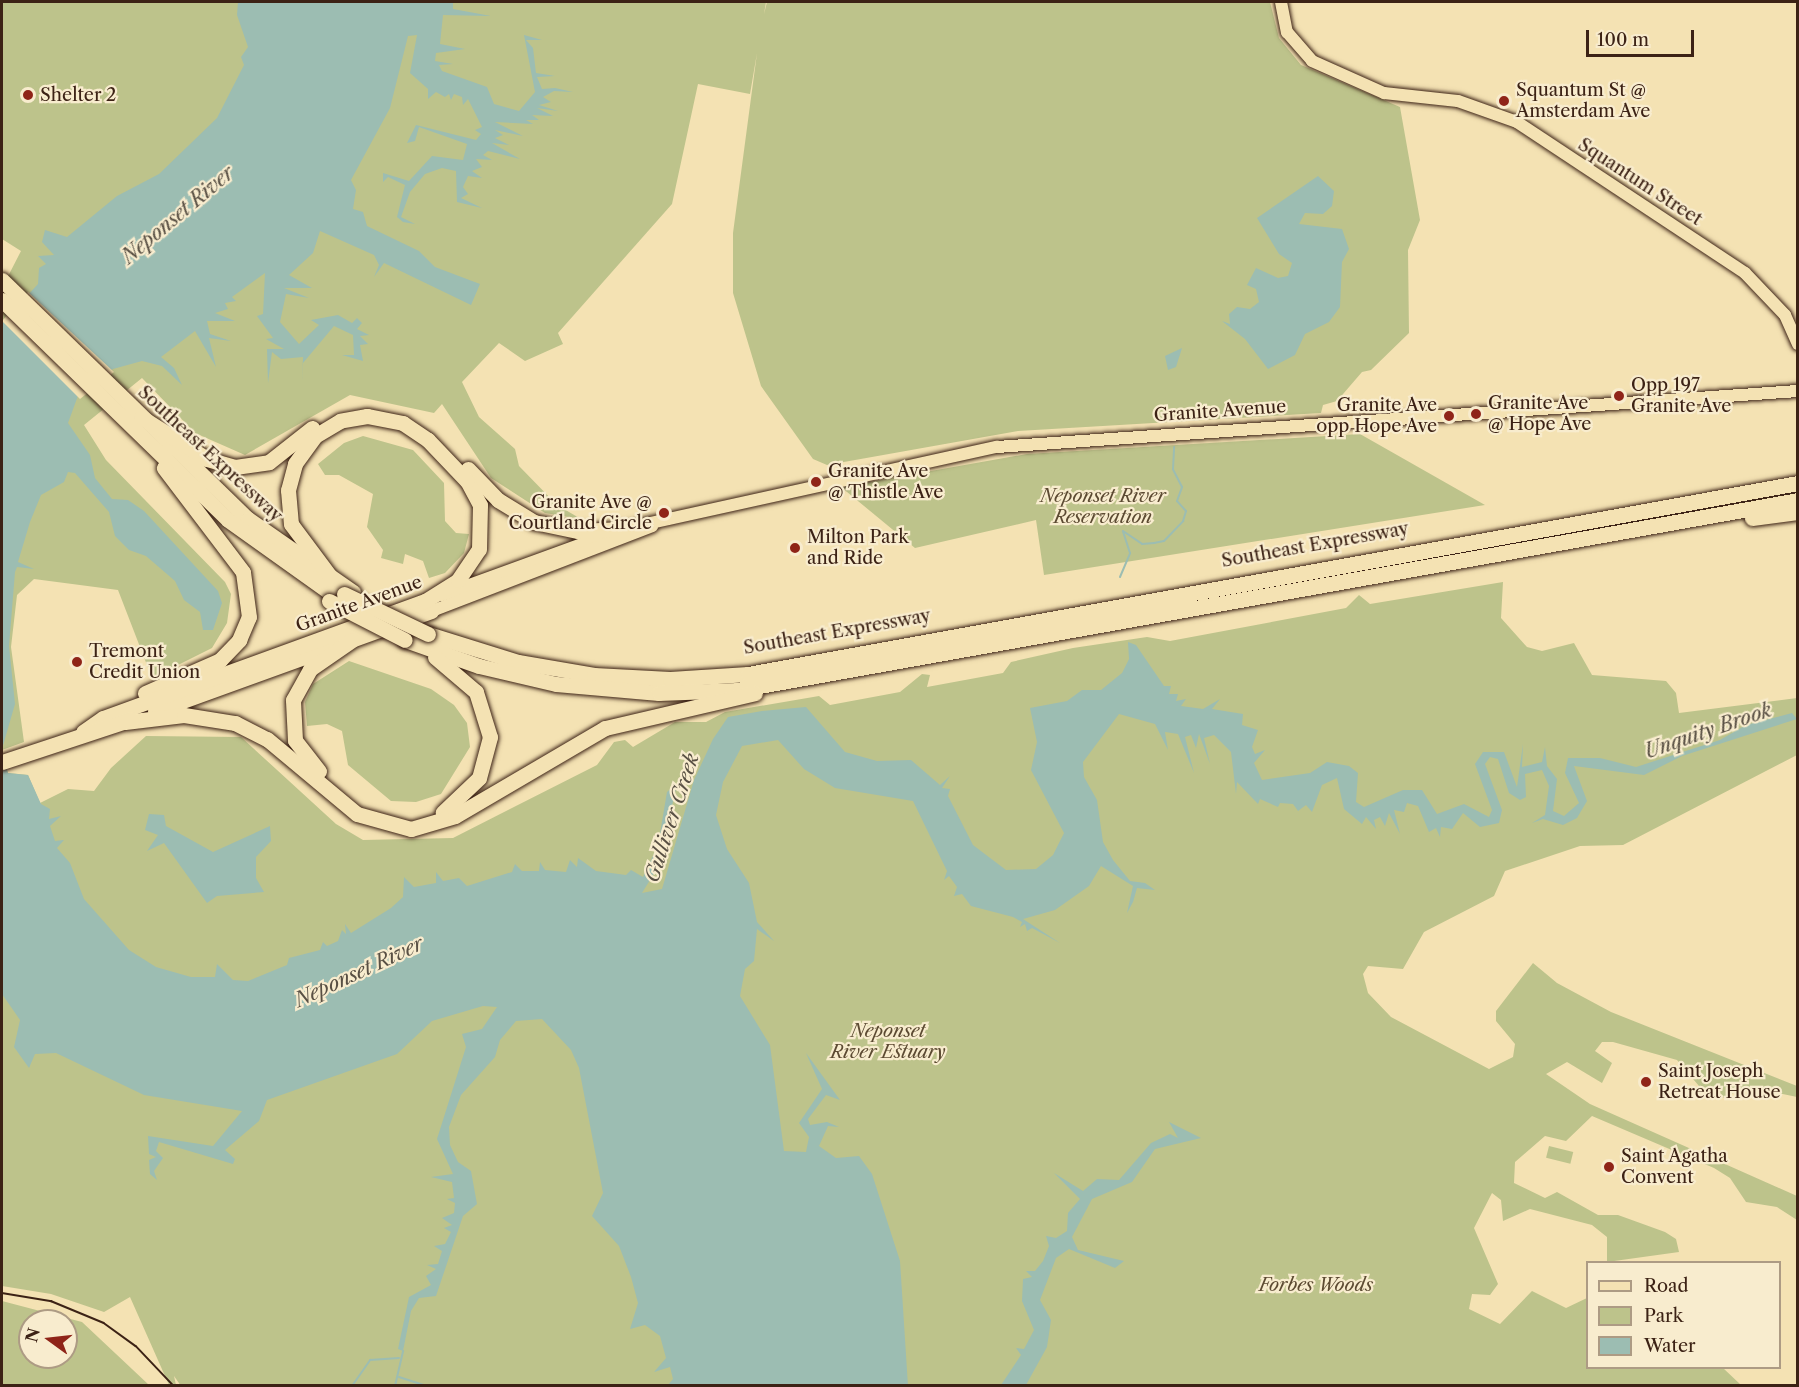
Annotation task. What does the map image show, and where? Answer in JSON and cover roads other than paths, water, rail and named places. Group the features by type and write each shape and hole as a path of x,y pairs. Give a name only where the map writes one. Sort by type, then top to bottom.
{"highway":[{"name":"Southeast Expressway","path":"3,284 112,403 164,468 243,541 420,637 504,673 606,690 686,693 781,683 1797,500"},
{"path":"2,300 244,524 341,596"},
{"name":"Southeast Expressway","path":"2,309 112,403 141,417 248,519 332,579 341,596 420,637 594,669 670,673 747,668 1797,477"},
{"path":"141,417 207,459 244,467 277,457 341,412 391,410 428,428 498,500 525,518 567,530 623,529"},
{"path":"332,579 294,532 287,499 292,472 309,442 331,426 357,417 383,417 428,440 467,481 482,513 482,540 471,565 428,606"},
{"path":"97,721 220,660 239,640 249,617 243,572 164,468"},
{"path":"420,637 518,662 594,675 670,679 748,674 1797,483"},
{"path":"420,637 506,667 581,681 659,687 737,683 1797,491"},
{"path":"1704,518 1797,512"},
{"name":"Granite Avenue","path":"83,732 97,721 428,606"},
{"name":"Granite Avenue","path":"3,761 83,732 125,722 352,640 428,606"},
{"path":"352,640 304,676 293,700 293,732 308,760 356,803 400,820 435,816 460,801 479,778 489,747 488,720 476,692 420,637"},
{"path":"125,722 184,715 235,723 267,739 357,814 411,829 455,816 605,728 736,700 781,683"}],"main road":[{"name":"Squantum Street","path":"1281,2 1284,24 1297,48 1322,66 1380,92 1464,102 1517,122 1745,273 1785,315 1797,344"},
{"name":"Granite Avenue","path":"428,606 623,529 653,525 996,447 1797,391"},
{"name":"Granite Avenue","path":"428,606 653,525"}],"water":[{"name":"Neponset River","path":"238,2 453,2 453,9 491,16 443,15 440,44 465,49 436,53 435,61 453,64 439,65 442,71 487,87 494,104 519,111 535,92 524,35 542,40 526,40 533,48 536,73 555,76 537,77 542,89 555,88 573,92 554,91 543,97 551,102 539,105 558,111 537,108 553,116 532,115 539,120 526,120 533,124 495,122 523,136 495,130 503,135 495,138 509,145 492,143 520,159 488,151 483,155 492,160 476,159 482,167 472,171 482,178 468,176 463,187 468,194 461,198 482,208 457,202 456,171 442,168 425,174 410,192 401,217 415,224 403,222 397,217 405,185 388,177 383,182 383,173 409,181 432,156 463,160 467,144 419,127 415,141 407,143 416,125 476,140 481,134 475,130 482,127 468,99 463,105 462,97 454,94 451,100 449,94 445,97 436,92 428,99 428,89 410,73 417,35 408,36 390,108 351,180 356,190 353,209 363,212 367,226 419,251 435,267 480,284 471,305 384,263 374,277 379,265 374,255 320,231 313,253 289,275 312,288 284,288 309,298 286,294 280,322 299,344 319,325 311,320 338,315 352,323 357,318 362,323 357,329 369,335 360,336 368,344 360,345 363,361 342,355 354,355 353,335 334,326 303,363 302,383 303,357 281,359 272,352 268,383 267,349 284,349 266,339 273,338 257,316 263,314 265,273 232,297 236,301 225,303 228,309 215,313 235,321 207,321 210,334 231,341 209,338 216,367 195,331 161,357 174,368 182,385 162,366 142,361 113,369 79,393 68,423 90,455 95,478 112,499 128,500 144,511 218,591 222,603 213,630 203,630 200,612 184,600 175,581 146,556 129,550 115,536 109,512 75,473 68,472 64,482 41,495 30,522 18,562 34,569 17,567 15,572 9,646 15,704 2,749 2,323 38,284 39,268 46,264 38,256 54,255 42,242 45,230 67,237 117,196 159,174 217,118 244,65 241,57 248,47 237,15"},
{"path":"1318,176 1334,191 1332,206 1323,214 1305,213 1299,224 1342,229 1349,249 1342,262 1340,307 1329,322 1305,334 1295,355 1268,369 1245,339 1222,321 1230,324 1229,314 1237,307 1250,309 1259,302 1256,289 1247,285 1256,268 1278,278 1288,276 1292,263 1279,254 1257,218"},
{"path":"1182,348 1176,367 1168,370 1165,356"},
{"name":"Neponset River","path":"1128,642 1136,645 1164,686 1171,686 1169,694 1178,694 1176,701 1186,699 1181,706 1203,709 1220,699 1212,709 1243,714 1242,725 1258,730 1252,747 1255,754 1265,750 1254,763 1262,780 1310,773 1327,762 1349,766 1358,773 1356,802 1364,807 1403,790 1422,790 1437,814 1464,804 1489,817 1492,810 1475,764 1483,752 1504,752 1517,787 1523,744 1522,767 1542,762 1545,747 1547,766 1557,779 1553,811 1564,816 1579,803 1565,773 1568,758 1600,758 1636,767 1720,740 1746,725 1792,713 1797,719 1682,756 1644,775 1574,766 1587,801 1577,818 1563,825 1543,819 1532,823 1545,815 1549,786 1542,770 1525,774 1526,797 1520,800 1509,793 1498,759 1490,757 1485,764 1502,810 1499,823 1480,827 1463,813 1452,829 1441,827 1440,837 1436,828 1429,832 1418,806 1407,803 1404,812 1394,810 1400,834 1389,813 1385,826 1380,817 1374,820 1376,829 1366,817 1362,824 1344,809 1337,778 1322,785 1312,812 1306,805 1298,811 1293,804 1280,803 1278,807 1260,799 1258,804 1237,782 1236,794 1231,752 1214,735 1204,738 1210,764 1199,734 1196,748 1191,735 1185,737 1194,773 1178,734 1165,732 1168,750 1155,724 1119,714 1083,762 1084,777 1097,800 1103,842 1113,860 1130,881 1145,883 1155,890 1137,888 1127,913 1133,886 1101,866 1089,886 1055,910 1023,919 1060,943 1032,928 1027,931 1025,924 1020,927 1022,922 1013,917 971,906 962,894 954,896 957,887 949,876 944,880 947,871 913,801 835,788 804,769 778,740 742,746 723,782 716,815 727,849 749,883 757,922 774,941 757,929 754,961 745,969 740,996 770,1045 784,1151 806,1152 809,1137 799,1123 822,1089 806,1053 840,1100 826,1095 808,1119 810,1125 827,1122 839,1127 828,1126 819,1146 836,1158 859,1156 872,1174 900,1261 908,1386 668,1385 673,1379 670,1367 654,1372 666,1358 660,1336 645,1325 630,1329 638,1303 631,1277 619,1246 592,1216 603,1193 579,1068 571,1050 542,1019 516,1021 500,1040 495,1057 461,1095 449,1127 450,1145 458,1162 471,1171 477,1204 463,1216 436,1296 419,1298 411,1311 403,1351 398,1349 409,1297 431,1285 426,1276 436,1269 427,1265 438,1264 442,1251 434,1246 445,1244 451,1232 444,1228 452,1225 442,1218 454,1213 455,1203 447,1199 454,1198 452,1182 431,1177 453,1174 437,1139 466,1047 462,1034 482,1029 497,1007 483,1006 432,1021 397,1054 267,1100 259,1121 225,1150 235,1159 233,1164 159,1142 156,1151 163,1158 154,1171 157,1180 150,1174 149,1160 156,1157 149,1154 148,1136 213,1146 242,1111 144,1095 56,1053 35,1054 29,1068 14,1047 20,1020 2,994 2,754 8,773 28,775 41,804 50,809 49,819 61,816 50,826 55,841 64,840 57,848 70,863 84,899 129,950 156,967 191,977 215,977 217,964 233,980 248,981 287,965 289,958 320,950 323,942 327,946 338,941 342,930 346,934 345,924 351,933 391,908 403,897 404,877 414,887 436,883 436,872 443,881 459,878 467,886 512,872 515,864 522,871 539,871 540,862 545,870 566,872 570,860 577,867 578,858 596,871 626,875 631,870 643,877 658,845 667,792 677,784 658,867 642,893 662,889 694,780 713,739 728,717 762,711 806,707 845,752 877,761 911,760 940,785 950,776 942,788 950,789 948,796 973,845 1006,870 1036,869 1053,855 1064,833 1031,770 1037,742 1030,708 1067,701 1082,690 1101,690 1122,673 1129,659"},
{"path":"149,814 164,815 166,826 213,852 270,826 271,841 256,857 256,878 264,892 217,896 207,903 164,843 147,851 158,835 145,830"},
{"path":"1169,1122 1201,1138 1155,1149 1132,1182 1092,1199 1072,1237 1078,1250 1124,1261 1115,1268 1069,1249 1056,1258 1040,1300 1051,1320 1047,1347 1026,1385 1001,1385 1021,1355 1016,1348 1024,1349 1034,1330 1022,1301 1023,1279 1032,1277 1026,1271 1035,1271 1043,1261 1049,1246 1046,1236 1056,1238 1067,1231 1068,1213 1080,1199 1054,1173 1083,1191 1097,1179 1119,1180 1151,1143 1170,1134 1178,1138"}],"waterway":[{"path":"1120,577 1130,553 1123,531 1142,544 1154,543 1164,541 1183,521 1186,511 1177,501 1182,487 1173,469 1174,447"},
{"path":"395,1386 403,1351"},
{"path":"352,1386 370,1360 399,1358"},
{"path":"399,1377 427,1386"}],"tram line":[{"path":"2,1293 51,1301 104,1323 136,1346 174,1386"}],"place":[{"name":"Shelter 2","path":"28,95"},
{"name":"Squantum St @ Amsterdam Ave","path":"1504,101"},
{"name":"Opp 197 Granite Ave","path":"1619,396"},
{"name":"Granite Ave @ Hope Ave","path":"1476,414"},
{"name":"Granite Ave opp Hope Ave","path":"1449,416"},
{"name":"Granite Ave @ Thistle Ave","path":"816,482"},
{"name":"Granite Ave @ Courtland Circle","path":"664,513"},
{"name":"Milton Park and Ride","path":"795,548"},
{"name":"Tremont Credit Union","path":"77,662"},
{"name":"Saint Joseph Retreat House","path":"1646,1082"},
{"name":"Saint Agatha Convent","path":"1609,1167"}],"park label":[{"name":"Neponset River Reservation","path":"1103,507"},
{"name":"Neponset River Estuary","path":"888,1042"},
{"name":"Forbes Woods","path":"1316,1285"}],"water label":[{"name":"Unquity Brook","path":"1708,731"},
{"name":"Gulliver Creek","path":"672,818"}]}
